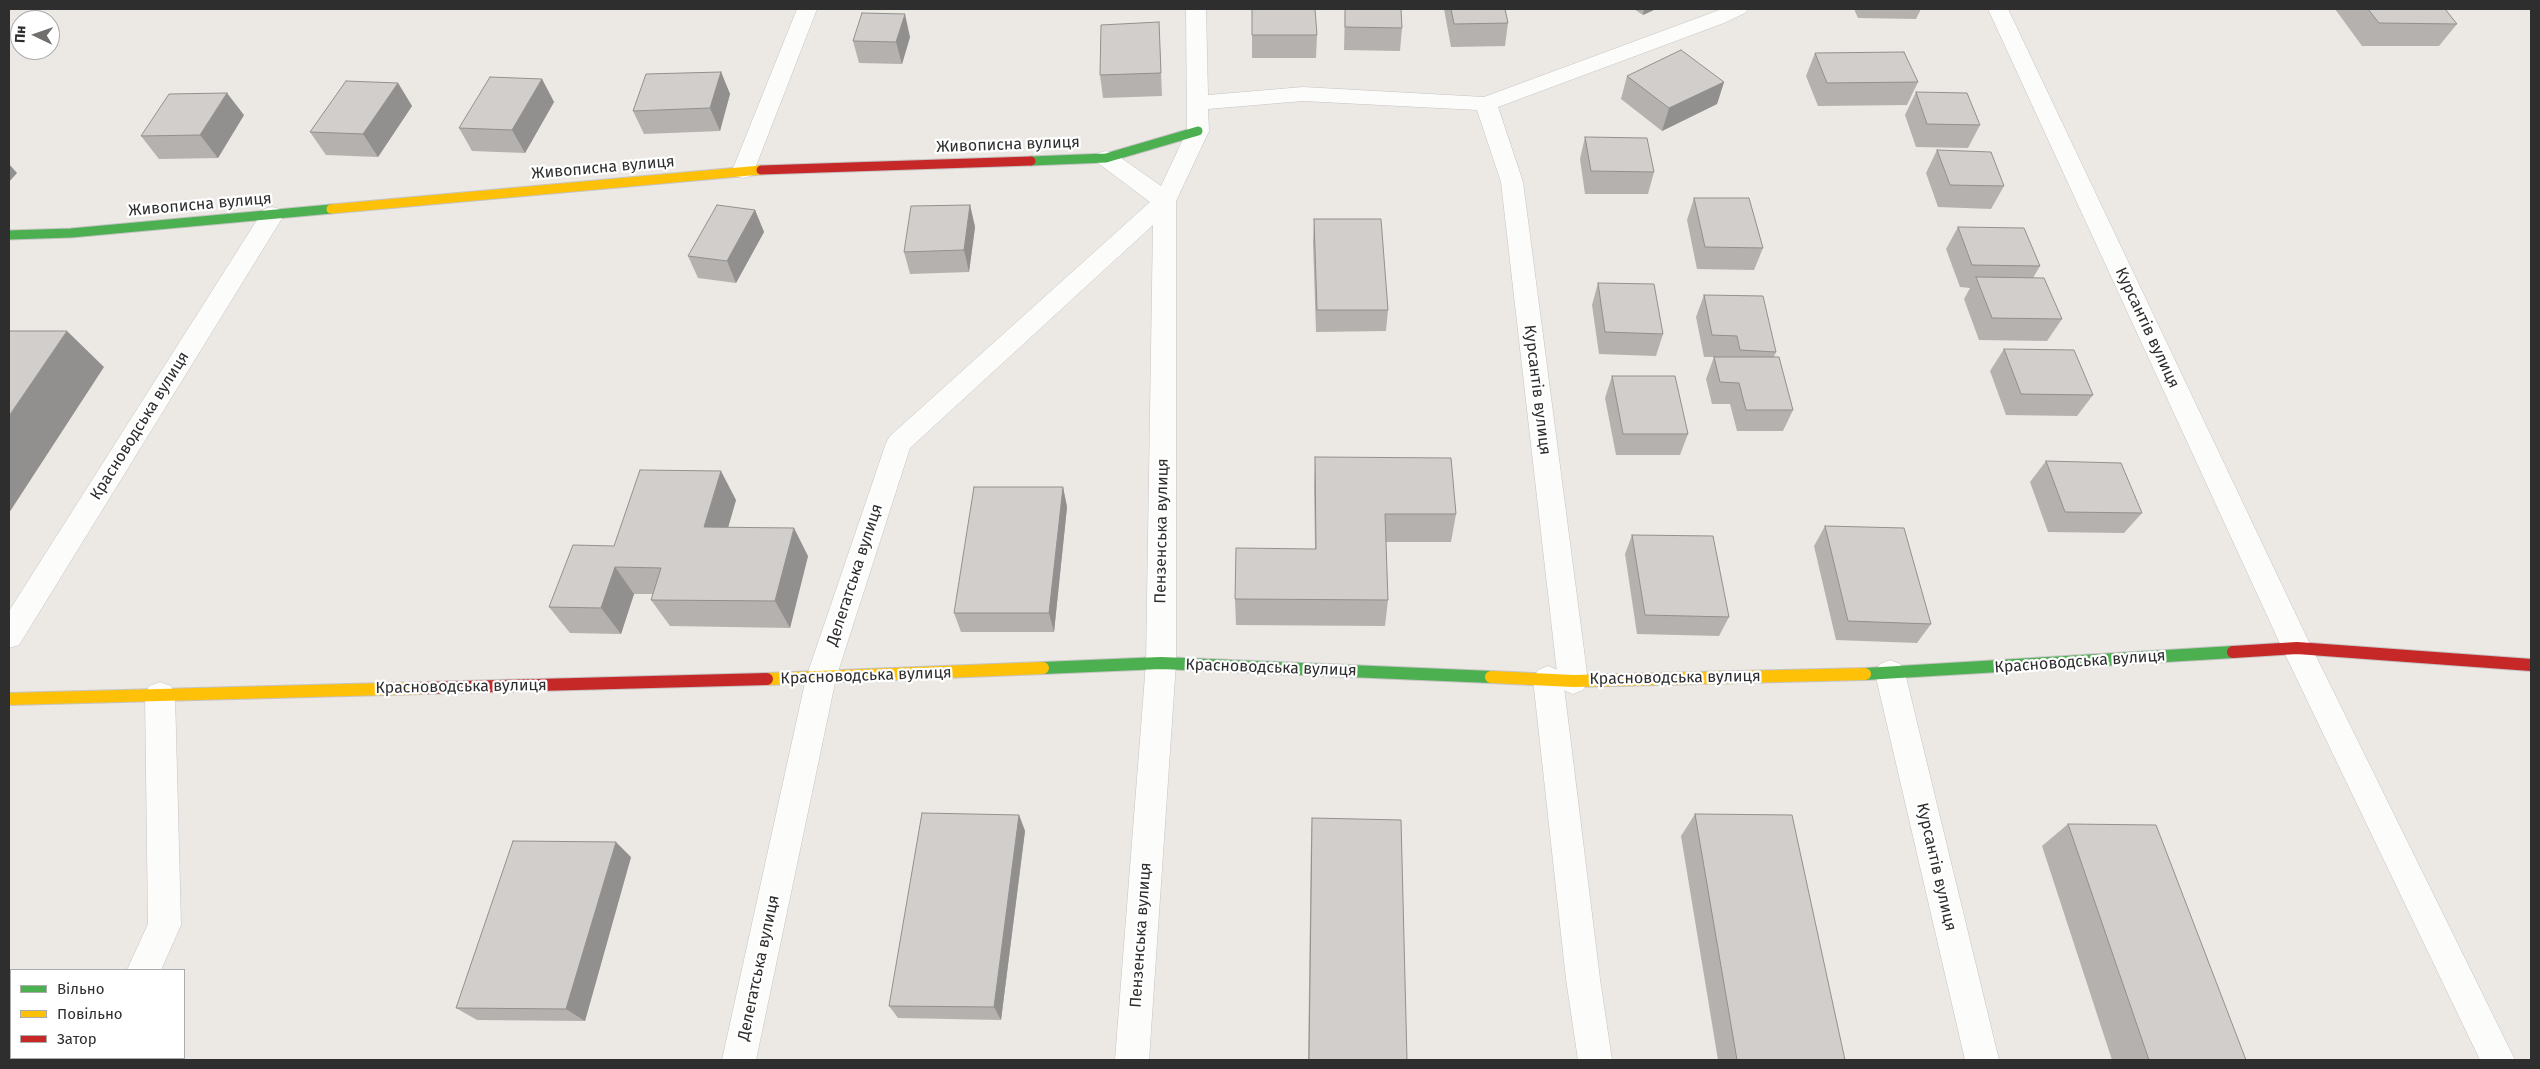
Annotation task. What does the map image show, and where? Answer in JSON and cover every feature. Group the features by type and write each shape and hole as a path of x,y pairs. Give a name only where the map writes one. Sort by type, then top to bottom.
{"street":[{"path":"743,171 806,9"},
{"name":"Пензенська вулиця","path":"1132,1060 1161,663 1165,201 1198,130 1196,9"},
{"path":"1198,103 1303,94 1486,104 1708,22 1738,9"},
{"name":"Курсантів вулиця","path":"1998,9 2296,648 2498,1060"},
{"name":"Курсантів вулиця","path":"1486,104 1512,182 1561,680 1583,979 1595,1060"},
{"name":"Живописна вулиця","path":"9,236 71,233 743,171 1106,158 1198,130"},
{"path":"1106,158 1165,201"},
{"name":"Делегатська вулиця","path":"739,1060 821,678 899,443 1165,201"},
{"name":"Красноводська вулиця","path":"9,636 272,215"},
{"name":"Красноводська вулиця","path":"9,699 821,678 1161,663 1561,680 1890,674 2296,648 2531,666"},
{"name":"Курсантів вулиця","path":"1890,674 1982,1060"},
{"path":"144,969 165,925 160,695"}],"building":[{"path":"1252,9 1315,9 1317,35 1252,35"},
{"path":"1345,9 1401,9 1402,28 1345,27"},
{"path":"1451,9 1505,9 1508,23 1454,24"},
{"path":"2368,9 2445,9 2457,24 2379,23"},
{"path":"862,13 905,14 896,42 853,41"},
{"path":"1159,22 1161,73 1100,75 1101,25"},
{"path":"1681,50 1724,82 1669,108 1627,76"},
{"path":"1904,52 1918,82 1827,83 1815,53"},
{"path":"721,72 710,108 633,111 646,74"},
{"path":"490,77 542,79 512,130 459,128"},
{"path":"346,81 398,83 363,134 310,132"},
{"path":"1916,92 1967,93 1980,125 1927,124"},
{"path":"227,93 200,135 141,136 169,94"},
{"path":"1585,137 1647,138 1654,172 1591,171"},
{"path":"1937,150 1991,152 2004,186 1950,185"},
{"path":"1694,198 1749,198 1763,248 1705,247"},
{"path":"717,205 755,210 727,261 688,256"},
{"path":"970,205 964,250 904,252 911,206"},
{"path":"1314,219 1381,219 1388,310 1317,310"},
{"path":"1958,227 2024,228 2040,266 1972,265"},
{"path":"1976,277 2044,278 2062,319 1992,318"},
{"path":"1598,283 1654,284 1663,334 1605,332"},
{"path":"1704,295 1763,296 1776,352 1740,350 1737,336 1712,335"},
{"path":"9,331 67,331 9,416"},
{"path":"2004,349 2074,350 2093,395 2021,394"},
{"path":"1714,357 1779,357 1793,410 1746,410 1739,383 1720,382"},
{"path":"1612,376 1675,376 1688,434 1623,434"},
{"path":"1315,457 1451,458 1456,514 1385,514 1388,600 1235,599 1236,548 1316,549"},
{"path":"2046,461 2121,463 2142,513 2065,512"},
{"path":"640,470 721,471 704,527 794,528 775,601 651,600 661,568 615,567 601,608 549,607 573,545 614,546"},
{"path":"974,487 1063,487 1049,613 954,613"},
{"path":"1825,526 1904,528 1931,624 1848,621"},
{"path":"1632,535 1713,536 1729,617 1645,615"},
{"path":"922,813 1019,815 994,1007 889,1006"},
{"path":"1695,814 1792,815 1845,1060 1737,1060"},
{"path":"1312,818 1401,820 1407,1060 1309,1060"},
{"path":"2068,824 2156,825 2246,1060 2149,1060"},
{"path":"513,841 616,842 566,1009 456,1008"}],"traffic: fast":[{"path":"1031,161 1106,158 1198,131"},
{"path":"9,235 71,233 331,209"},
{"path":"1865,674 2233,652"},
{"path":"1043,668 1161,663 1491,677"}],"traffic: slow":[{"path":"331,209 761,170"},
{"path":"767,679 1043,668"},
{"path":"1491,677 1573,681 1865,674"},
{"path":"9,699 423,688"}],"traffic: jam":[{"path":"761,170 1031,161"},
{"path":"2233,652 2297,648 2531,665"},
{"path":"423,688 767,679"}]}
